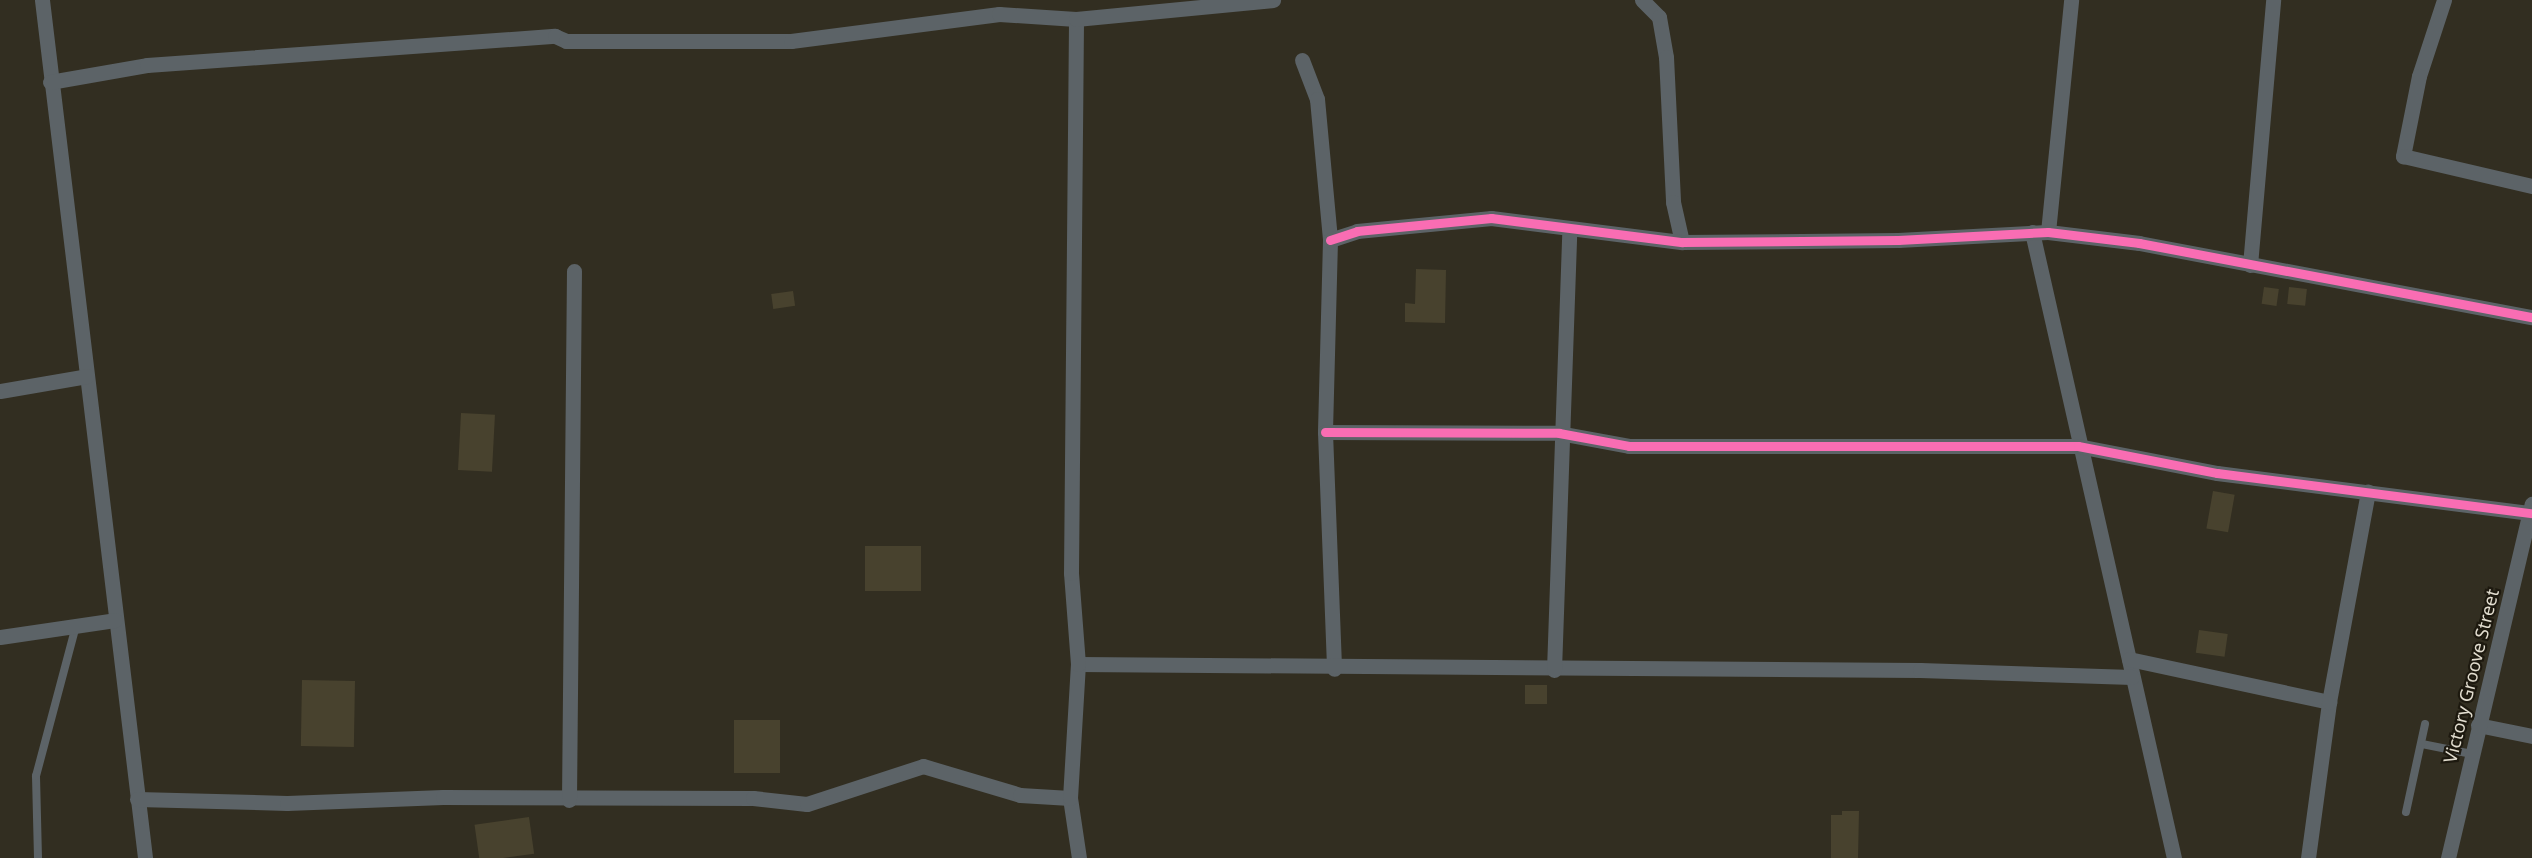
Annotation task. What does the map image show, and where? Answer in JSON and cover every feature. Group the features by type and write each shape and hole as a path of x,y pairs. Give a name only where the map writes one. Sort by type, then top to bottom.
{"street":[{"path":"42,0 50,82 145,858"},
{"path":"50,82 147,65 555,36 566,41 791,41 999,14 1076,19 1273,0"},
{"path":"1642,0 1659,18 1666,57 1673,202 1682,242"},
{"path":"2048,232 2071,0"},
{"path":"2250,265 2273,0"},
{"path":"2444,0 2419,76 2403,156 2532,186"},
{"path":"1076,19 1071,573 1077,664 1070,798 1079,858"},
{"path":"1302,60 1317,99 1330,240 1325,432 1334,669"},
{"path":"1330,240 1357,231 1491,218 1569,230 1682,242 2048,232 2250,265 2532,317"},
{"path":"1554,670 1559,433 1569,230"},
{"path":"2032,232 2078,446 2174,858"},
{"path":"569,800 574,271"},
{"path":"0,391 87,376"},
{"path":"1325,432 1559,433 1629,446 2078,446 2217,473 2368,492 2531,508"},
{"path":"2308,858 2329,702 2368,492"},
{"name":"Victory Groove Street","path":"2448,858 2531,508"},
{"path":"0,637 115,620"},
{"path":"2129,659 2329,702"},
{"path":"1077,664 1334,669 1920,670 2132,677"},
{"path":"2478,725 2532,736"},
{"path":"137,799 753,798 807,804 923,766 1020,795 1070,798"}],"lane":[{"path":"38,858 36,776 76,626"},
{"path":"2406,812 2426,724"},
{"path":"2422,744 2472,754"}],"building":[{"path":"1416,269 1446,270 1445,323 1405,322 1405,303 1415,304"},
{"path":"2264,287 2279,289 2276,306 2262,304"},
{"path":"2289,287 2307,289 2305,306 2287,304"},
{"path":"793,291 795,306 773,309 771,294"},
{"path":"461,413 495,415 492,472 458,470"},
{"path":"2213,491 2235,495 2228,532 2206,528"},
{"path":"865,546 921,546 921,591 865,591"},
{"path":"2199,630 2228,634 2225,657 2196,653"},
{"path":"302,680 355,681 354,747 301,746"},
{"path":"1525,685 1547,685 1547,704 1525,704"},
{"path":"734,720 780,720 780,773 734,773"},
{"path":"1842,811 1859,811 1858,858 1831,858 1831,815 1842,815"},
{"path":"529,817 534,854 503,858 479,858 475,825"}],"cycle path":[{"path":"1330,240 1357,231 1491,218 1682,242 1898,240 2048,232 2139,243 2532,317"},
{"path":"1325,432 1559,433 1629,446 2078,446 2217,473 2530,513"}]}
